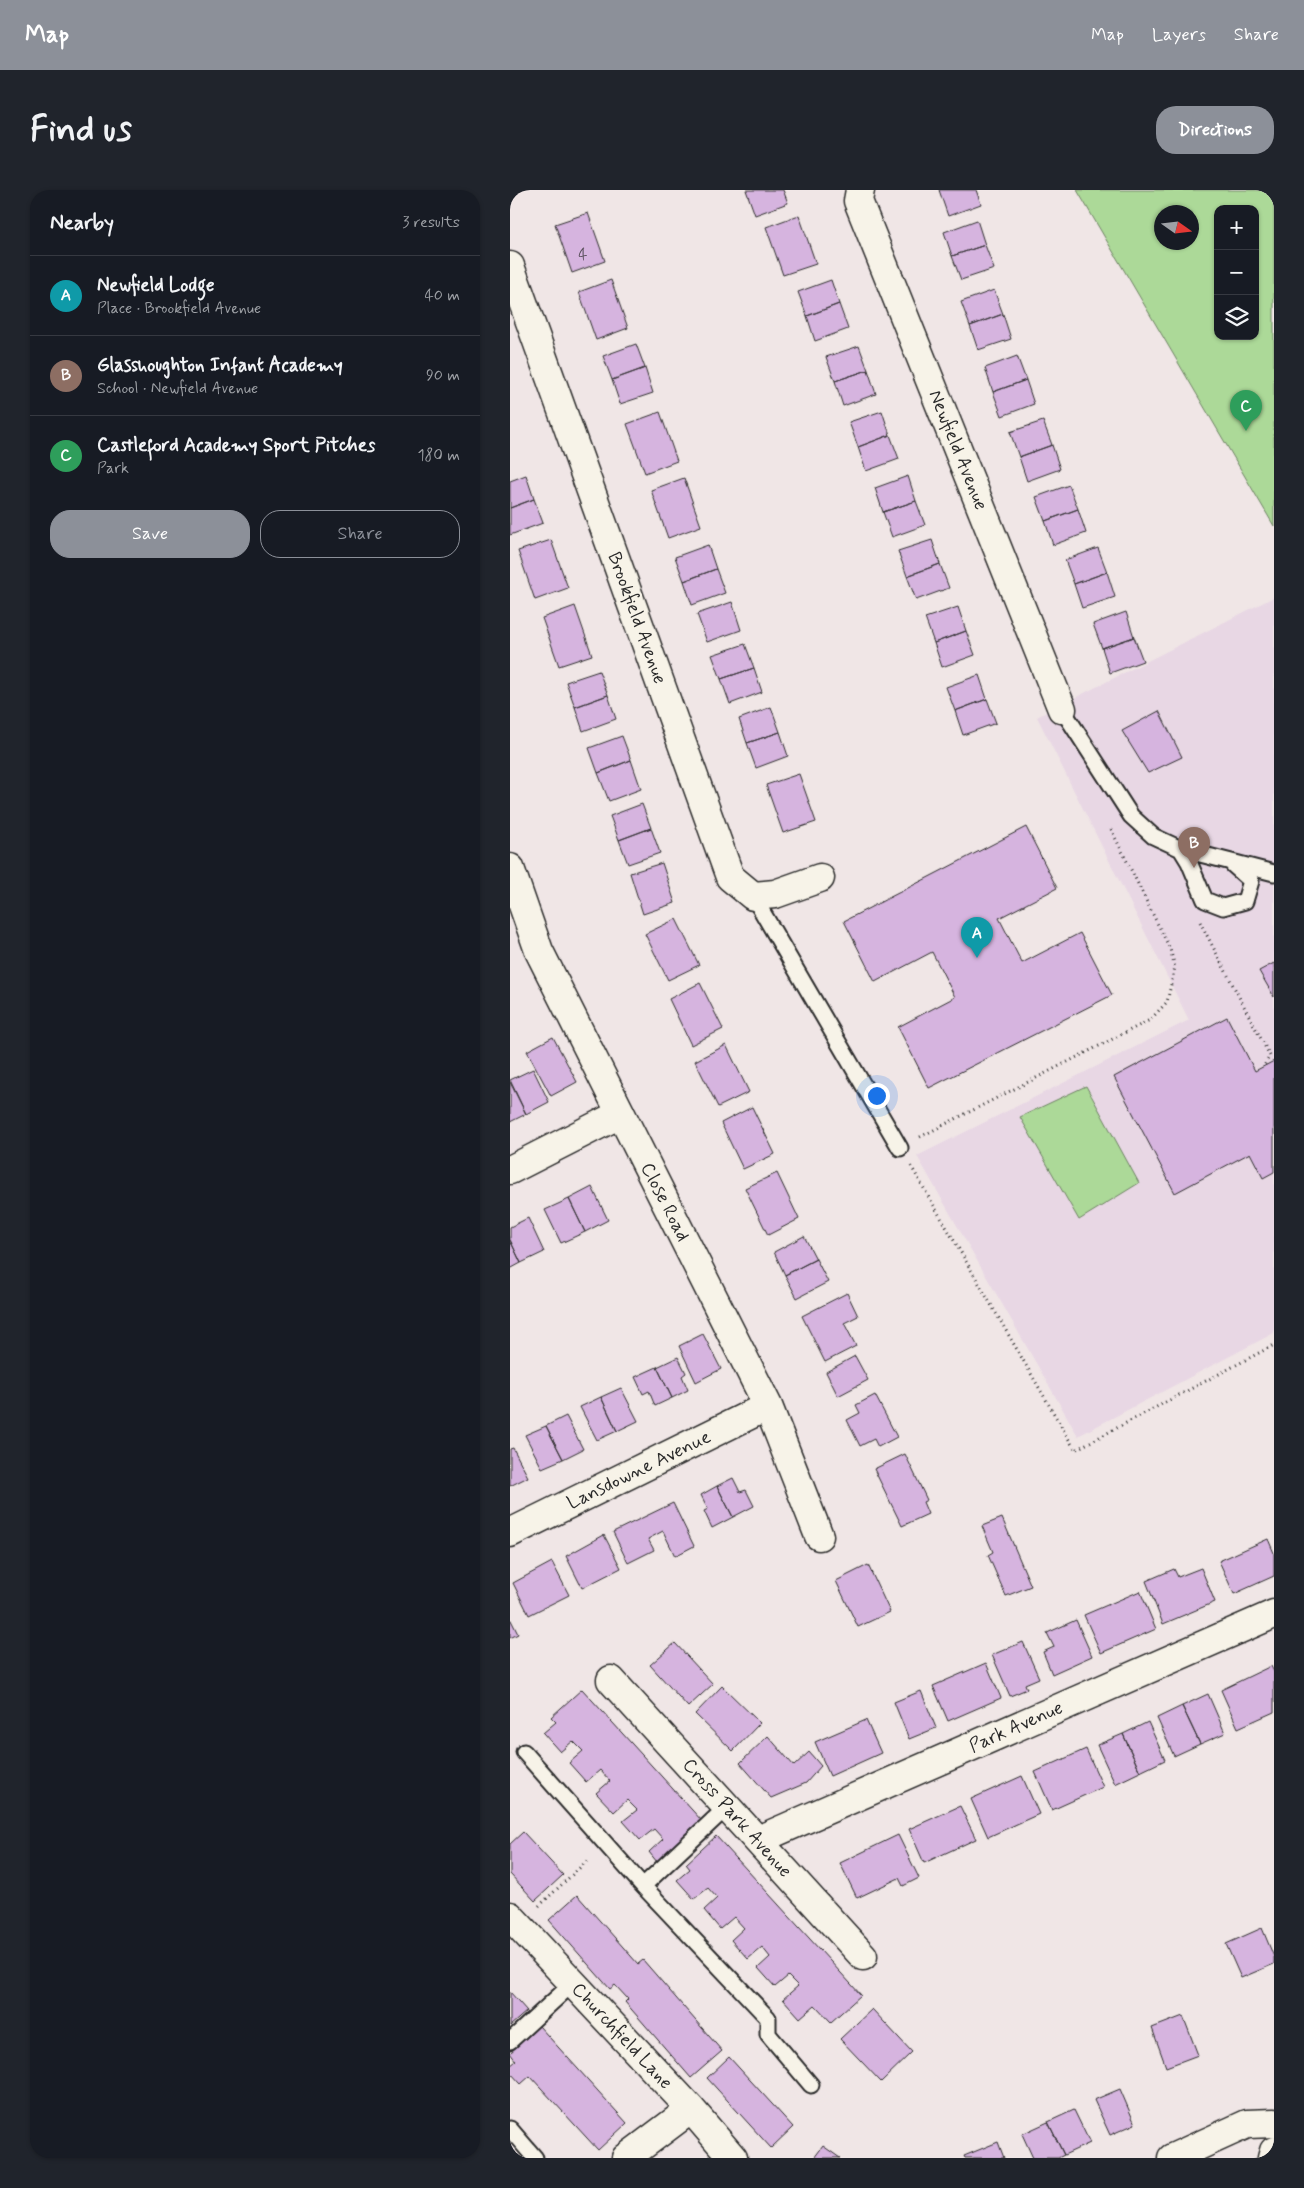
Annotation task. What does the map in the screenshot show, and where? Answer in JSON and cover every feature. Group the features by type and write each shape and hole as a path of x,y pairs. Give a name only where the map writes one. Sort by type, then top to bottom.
{"street":[{"name":"Newfield Avenue","path":"860,190 858,202 1062,709"},
{"name":"Brookfield Avenue","path":"510,266 730,877 753,896"},
{"name":"Close Road","path":"510,868 539,951 768,1406 819,1536"},
{"path":"753,896 775,894 820,878"},
{"path":"510,1170 620,1114"},
{"name":"Lansdowne Avenue","path":"510,1533 768,1406"},
{"name":"Park Avenue","path":"758,1840 1274,1614"},
{"name":"Cross Park Avenue","path":"611,1680 863,1956"},
{"name":"Churchfield Lane","path":"514,1921 691,2109 733,2158"},
{"path":"626,2158 691,2109"},
{"path":"1172,2158 1247,2124 1274,2123"},
{"path":"1272,2158 1274,2151"}],"lane":[{"path":"1062,709 1131,816 1153,836 1181,849 1274,873"},
{"path":"1181,849 1189,862 1205,900 1223,907 1245,901 1251,881 1243,872 1224,859"},
{"path":"753,896 900,1148"},
{"path":"524,1752 643,1886 768,2018 768,2034 811,2085"},
{"path":"643,1886 727,1807"},
{"path":"510,2041 572,1984"},
{"path":"510,2129 536,2158"}],"path":[{"path":"1109,824 1170,949 1175,967 1166,1002 1150,1020 900,1148 1075,1450 1274,1345"},
{"path":"1198,917 1270,1056 1262,1067"},
{"path":"514,1921 606,1844"}],"shaded area":[{"path":"1274,597 1274,1333 1078,1436 917,1156 1189,1020 1037,717"}],"green space":[{"path":"1077,190 1274,190 1274,526"},
{"path":"1086,1086 1139,1183 1079,1220 1020,1117"}],"building":[{"path":"746,190 783,190 788,203 755,215"},
{"path":"939,190 976,190 981,204 948,216"},
{"path":"588,213 605,261 572,273 555,224"},
{"path":"799,215 816,264 783,275 766,227"},
{"path":"977,220 985,245 952,256 944,232"},
{"path":"985,245 994,269 961,280 952,256"},
{"path":"611,280 628,328 596,340 579,292"},
{"path":"831,280 839,304 807,316 798,292"},
{"path":"994,290 1003,314 970,326 961,302"},
{"path":"839,304 848,329 815,341 807,316"},
{"path":"1003,314 1011,339 978,350 970,326"},
{"path":"636,344 645,368 612,380 603,356"},
{"path":"859,346 868,370 835,381 826,357"},
{"path":"1017,356 1026,380 993,392 985,368"},
{"path":"645,368 653,393 620,404 612,380"},
{"path":"868,370 876,394 843,406 835,381"},
{"path":"1026,380 1034,404 1002,416 993,392"},
{"path":"882,411 890,435 858,447 849,422"},
{"path":"660,412 677,461 645,473 627,424"},
{"path":"1043,421 1052,445 1019,457 1010,432"},
{"path":"890,435 899,459 866,471 858,447"},
{"path":"1052,445 1060,469 1027,481 1019,457"},
{"path":"526,475 534,499 510,508 510,481"},
{"path":"908,476 916,501 883,512 875,488"},
{"path":"684,478 701,526 668,538 651,490"},
{"path":"1069,485 1078,509 1045,521 1036,497"},
{"path":"534,499 543,523 510,535 510,508"},
{"path":"916,501 925,525 892,537 883,512"},
{"path":"1078,509 1086,533 1053,545 1045,521"},
{"path":"551,540 568,588 535,600 518,551"},
{"path":"932,540 940,564 907,576 898,551"},
{"path":"708,545 716,569 684,581 675,557"},
{"path":"1098,548 1107,572 1074,584 1065,560"},
{"path":"940,564 949,588 916,600 907,576"},
{"path":"716,569 725,593 692,605 684,581"},
{"path":"1107,572 1115,597 1082,608 1074,584"},
{"path":"732,602 741,630 707,642 697,614"},
{"path":"575,606 592,655 559,666 542,618"},
{"path":"958,607 966,631 934,643 925,618"},
{"path":"1126,612 1134,637 1102,648 1093,624"},
{"path":"966,631 975,655 942,667 934,643"},
{"path":"1134,637 1143,661 1110,673 1102,648"},
{"path":"745,644 754,668 721,679 712,655"},
{"path":"754,668 762,692 730,704 721,679"},
{"path":"599,671 608,695 575,707 566,682"},
{"path":"979,675 987,699 955,711 946,687"},
{"path":"608,695 616,719 583,731 575,707"},
{"path":"987,699 996,723 963,735 955,711"},
{"path":"771,707 780,732 747,743 739,719"},
{"path":"1159,711 1182,757 1148,773 1122,731"},
{"path":"780,732 788,756 756,768 747,743"},
{"path":"622,736 631,760 598,773 589,748"},
{"path":"631,760 641,789 609,801 598,773"},
{"path":"799,774 816,822 783,833 766,785"},
{"path":"642,804 651,828 619,840 610,816"},
{"path":"1026,827 1057,888 999,918 1022,963 1080,933 1112,995 929,1088 898,1027 955,997 932,952 875,982 844,921"},
{"path":"651,828 660,853 628,864 619,840"},
{"path":"662,863 675,903 643,914 630,873"},
{"path":"676,919 699,965 668,980 645,934"},
{"path":"1274,963 1274,997 1259,971"},
{"path":"700,983 723,1029 691,1045 669,999"},
{"path":"1227,1017 1255,1071 1274,1061 1274,1172 1263,1178 1250,1153 1175,1193 1114,1077"},
{"path":"553,1037 577,1082 551,1096 527,1051"},
{"path":"726,1045 749,1092 718,1107 695,1061"},
{"path":"533,1069 549,1102 526,1114 510,1080"},
{"path":"510,1082 526,1114 510,1122"},
{"path":"752,1107 775,1154 743,1169 721,1123"},
{"path":"777,1173 799,1219 768,1235 745,1188"},
{"path":"592,1187 608,1220 585,1232 569,1199"},
{"path":"569,1199 585,1232 561,1243 545,1210"},
{"path":"528,1218 544,1252 521,1263 510,1240 510,1227"},
{"path":"804,1236 816,1259 785,1275 774,1252"},
{"path":"510,1240 521,1263 510,1269"},
{"path":"816,1259 828,1282 797,1298 785,1275"},
{"path":"847,1293 858,1316 844,1323 856,1346 825,1362 802,1316"},
{"path":"703,1334 721,1369 696,1382 679,1346"},
{"path":"855,1356 868,1380 838,1396 826,1372"},
{"path":"678,1357 686,1373 682,1376 688,1390 672,1398 657,1367"},
{"path":"657,1367 672,1398 655,1406 649,1391 643,1394 635,1377"},
{"path":"621,1388 638,1421 617,1431 601,1397"},
{"path":"875,1395 897,1437 878,1447 874,1439 860,1446 847,1420 860,1413 856,1405"},
{"path":"601,1397 617,1431 597,1440 580,1407"},
{"path":"566,1416 583,1449 563,1459 546,1426"},
{"path":"546,1426 563,1459 542,1468 525,1435"},
{"path":"513,1448 528,1477 510,1486 510,1449"},
{"path":"905,1454 927,1500 923,1502 928,1514 902,1526 874,1469"},
{"path":"733,1478 740,1492 746,1490 754,1506 733,1517 717,1486"},
{"path":"717,1486 733,1517 712,1528 704,1511 708,1509 701,1495"},
{"path":"673,1503 694,1546 675,1556 663,1531 648,1539 654,1550 628,1563 613,1532"},
{"path":"1002,1518 1031,1586 1006,1596 988,1555 993,1552 982,1526"},
{"path":"604,1535 621,1568 582,1588 566,1556"},
{"path":"1268,1539 1274,1553 1274,1576 1234,1594 1219,1561"},
{"path":"552,1562 569,1595 529,1615 513,1583"},
{"path":"868,1565 890,1612 858,1627 836,1581"},
{"path":"1201,1568 1215,1602 1163,1624 1146,1581 1174,1569 1178,1577"},
{"path":"1140,1591 1156,1629 1101,1653 1084,1615"},
{"path":"510,1618 518,1634 510,1638"},
{"path":"1076,1620 1092,1656 1052,1674 1043,1652 1054,1647 1047,1633"},
{"path":"1023,1642 1039,1678 1025,1684 1027,1689 1010,1696 992,1655"},
{"path":"675,1643 713,1684 688,1707 650,1665"},
{"path":"986,1663 1001,1698 948,1721 933,1686"},
{"path":"1271,1666 1274,1672 1274,1712 1238,1728 1221,1690"},
{"path":"722,1686 760,1723 733,1751 695,1714"},
{"path":"582,1689 702,1821 657,1862 649,1852 663,1839 654,1829 640,1840 623,1821 637,1810 627,1800 614,1812 596,1793 610,1781 600,1770 586,1782 569,1763 583,1751 573,1741 560,1752 543,1733 556,1722 551,1717"},
{"path":"921,1691 936,1728 909,1739 894,1702"},
{"path":"1208,1694 1225,1733 1200,1744 1182,1706"},
{"path":"1182,1706 1200,1744 1174,1756 1157,1718"},
{"path":"866,1720 881,1753 830,1776 815,1742"},
{"path":"1148,1722 1165,1760 1140,1772 1123,1734"},
{"path":"1123,1734 1140,1772 1115,1784 1097,1745"},
{"path":"768,1736 794,1766 809,1752 821,1766 806,1783 771,1798 740,1763"},
{"path":"1086,1749 1103,1787 1052,1810 1035,1772"},
{"path":"1022,1776 1039,1814 988,1837 971,1799"},
{"path":"960,1806 976,1839 924,1863 909,1829"},
{"path":"523,1832 563,1875 535,1901 510,1874 510,1844"},
{"path":"898,1835 919,1878 903,1886 899,1878 857,1898 840,1863"},
{"path":"716,1836 861,1995 831,2022 815,2005 800,2018 783,1999 798,1986 788,1976 775,1987 758,1968 770,1957 762,1947 748,1959 731,1940 744,1928 734,1917 720,1929 704,1910 717,1898 708,1888 694,1899 677,1880 690,1869 686,1864"},
{"path":"577,1895 638,1964 643,1960 722,2051 691,2078 625,2002 628,1999 615,1985 610,1989 549,1920"},
{"path":"1262,1928 1274,1957 1274,1964 1241,1978 1226,1944"},
{"path":"510,1992 527,2011 510,2026"},
{"path":"872,2009 912,2052 881,2082 840,2039"},
{"path":"1183,2016 1198,2055 1166,2067 1152,2028"},
{"path":"539,2026 627,2123 598,2150 530,2076 521,2084 510,2072 510,2066 516,2061 510,2053"},
{"path":"729,2057 793,2127 771,2148 707,2078"},
{"path":"1120,2089 1135,2124 1110,2135 1094,2100"},
{"path":"1074,2110 1090,2143 1064,2155 1048,2122"},
{"path":"1048,2122 1064,2155 1058,2158 1033,2158 1022,2134"},
{"path":"998,2142 1004,2158 965,2158 964,2156"},
{"path":"823,2146 840,2158 814,2158"}],"place":[{"name":"Castleford Academy Sport Pitches","path":"1246,431"},
{"name":"Glasshoughton Infant Academy","path":"1194,868"},
{"name":"Newfield Lodge","path":"977,958"}]}
